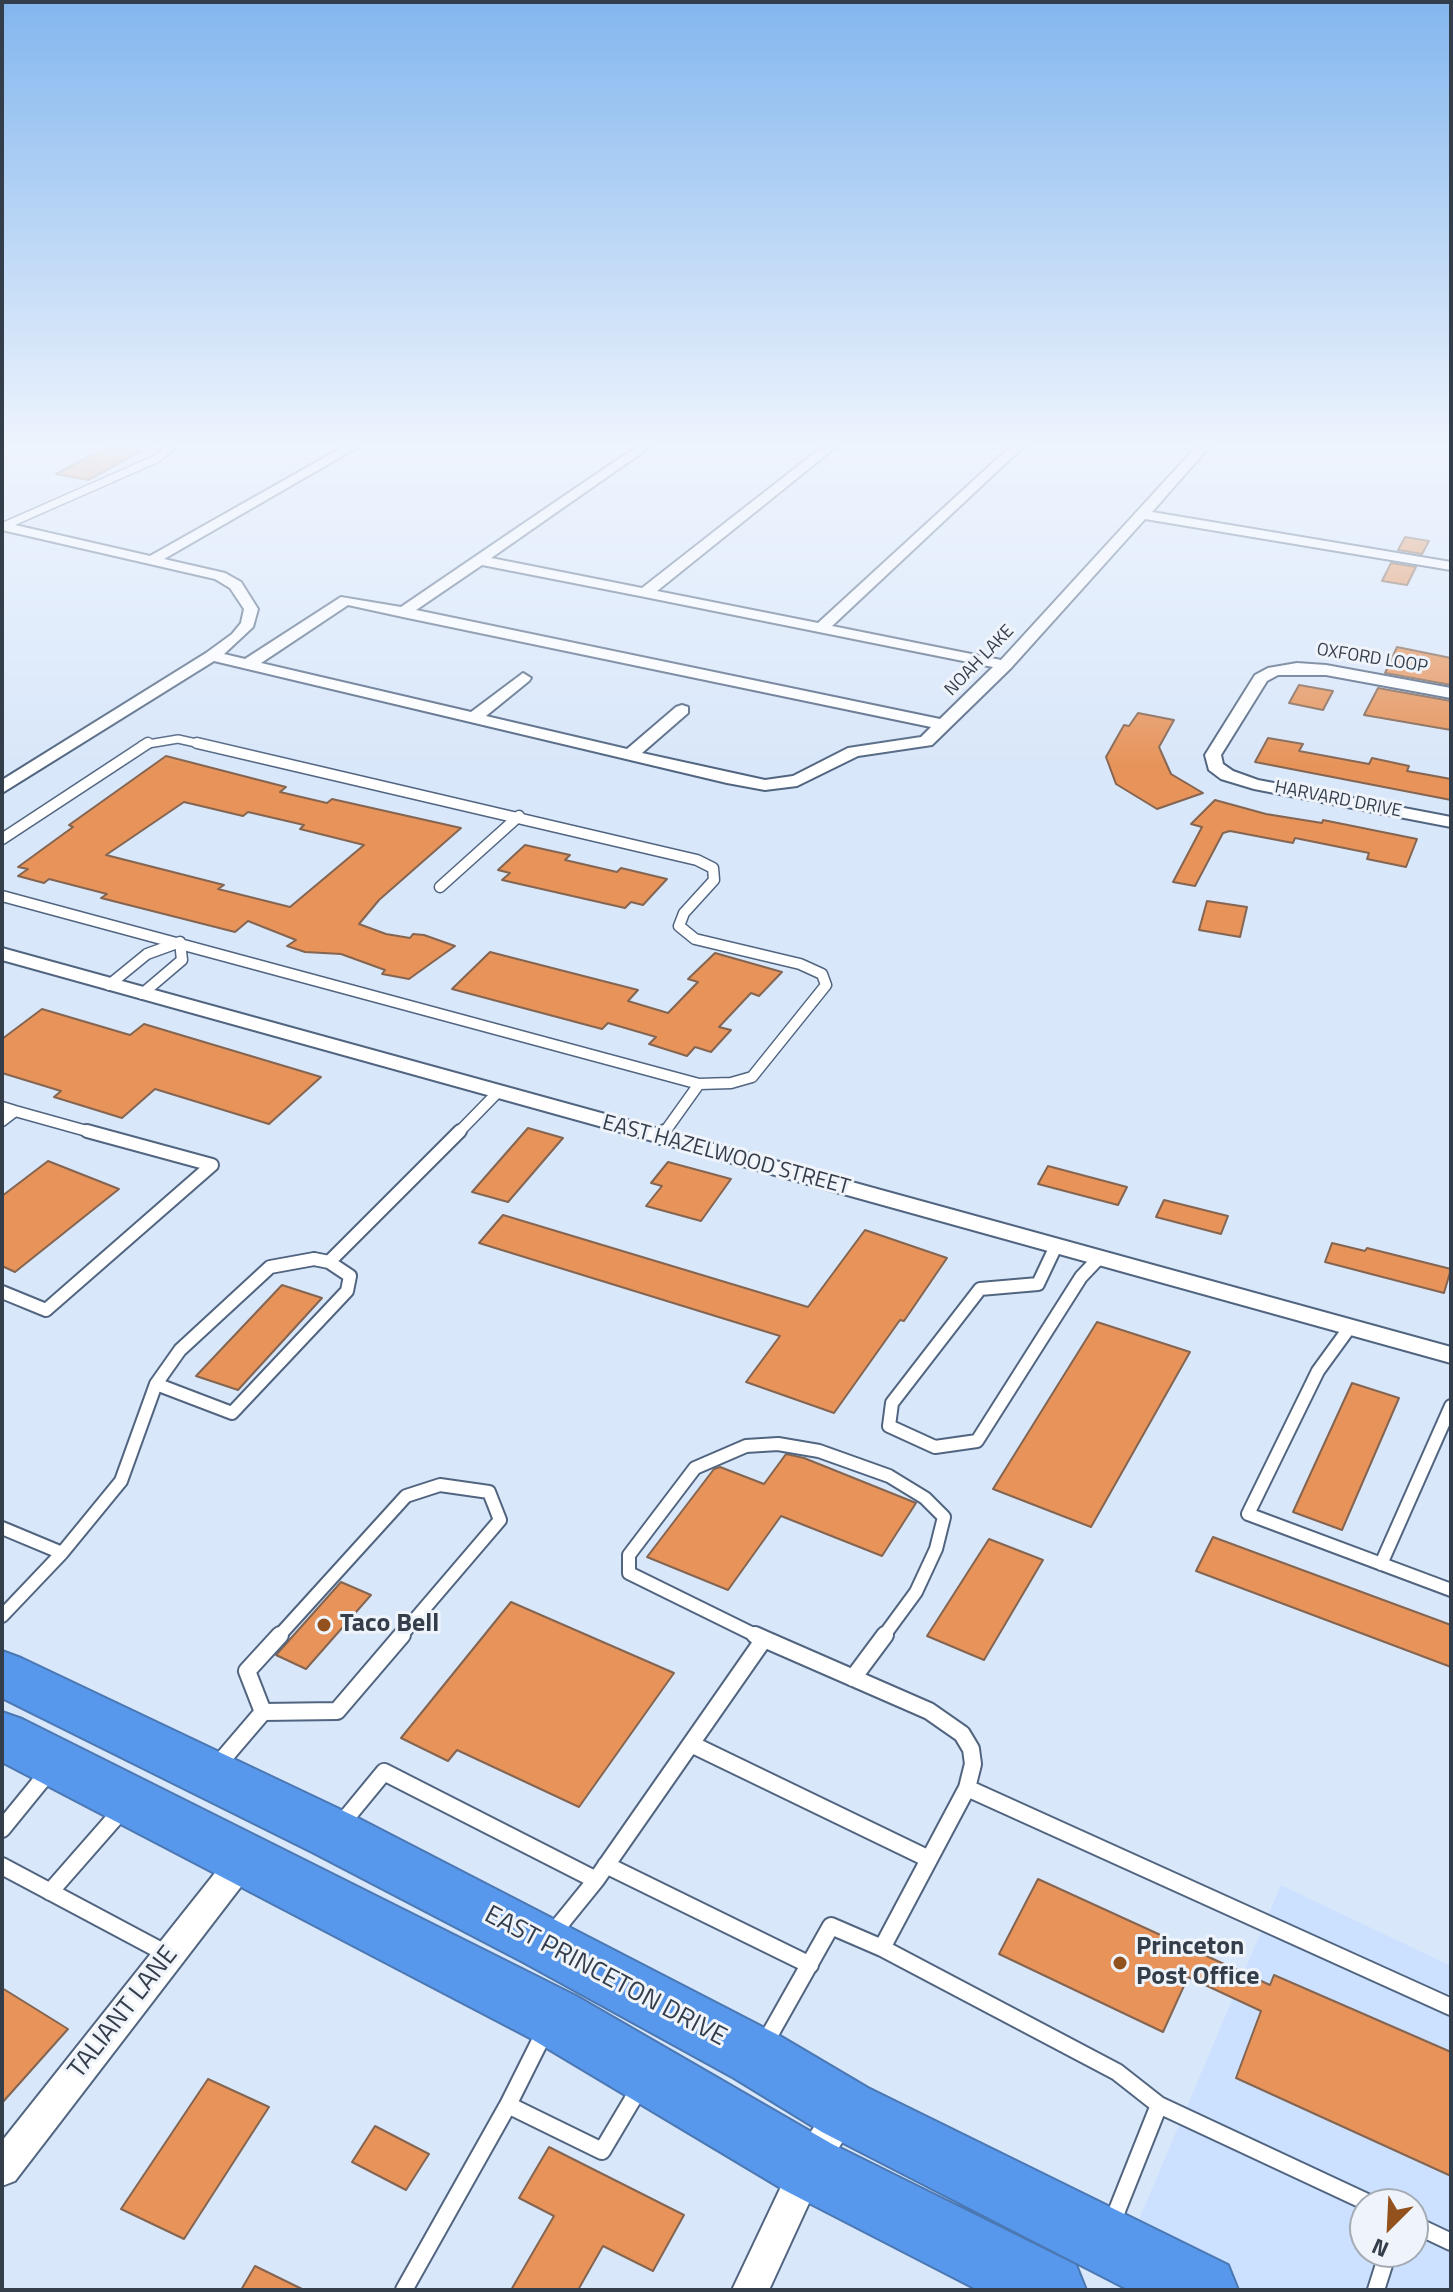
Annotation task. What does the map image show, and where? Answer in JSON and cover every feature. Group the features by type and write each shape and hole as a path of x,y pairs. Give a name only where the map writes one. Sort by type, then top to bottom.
{"highway":[{"name":"EAST PRINCETON DRIVE","path":"2,1673 246,1857 553,2017 808,2167 1051,2290"},
{"name":"EAST PRINCETON DRIVE","path":"2,1735 56,1762 170,1798 333,1834 757,2057 845,2110 1203,2290"}],"street":[{"path":"2,788 212,656 237,637 248,624 251,609 246,596 236,585 220,576 131,554"},
{"path":"154,559 163,554"},
{"path":"403,612 489,554"},
{"path":"645,593 694,554"},
{"path":"821,628 901,554"},
{"name":"NOAH LAKE","path":"212,656 765,785 797,781 854,752 926,741 1005,665 1106,554"},
{"path":"1379,554 1451,566"},
{"path":"480,560 1005,665"},
{"path":"247,665 346,600 946,725"},
{"name":"OXFORD LOOP","path":"1227,775 1215,766 1213,755 1261,678 1274,671 1297,668 1326,670 1451,693"},
{"path":"474,718 523,678"},
{"path":"630,755 682,710"},
{"name":"HARVARD DRIVE","path":"1227,775 1254,784 1451,822"},
{"name":"EAST HAZELWOOD STREET","path":"5,959 142,994 1451,1355"},
{"name":"TALIANT LANE","path":"2,2169 246,1857"},
{"path":"750,2290 808,2167 845,2110"}],"lane":[{"path":"2,839 143,745 178,739 519,816 697,860 713,868 714,880 684,913 679,926 695,939 800,964 822,974 826,985 752,1077 731,1083 699,1084 2,896"},
{"path":"440,887 519,816"},
{"path":"109,985 147,954 180,942"},
{"path":"142,994 182,960 180,942"},
{"path":"660,1138 699,1084"},
{"path":"329,1262 497,1093"},
{"path":"2,1107 212,1165 46,1310 2,1292"},
{"path":"2,1121 15,1111"},
{"path":"1056,1246 1038,1284 980,1289 892,1403 889,1426 935,1447 977,1441 1081,1277 1099,1258"},
{"path":"2,1616 62,1553 121,1481 156,1384 180,1350 270,1267 314,1259 329,1262 350,1276 347,1291 232,1413 156,1384"},
{"path":"1350,1327 1318,1371 1248,1514 1451,1590"},
{"path":"1381,1564 1451,1406"},
{"path":"853,1678 916,1592 936,1549 944,1517 925,1498 889,1476 819,1451 778,1444 746,1446 695,1468 629,1555 629,1573 764,1639 853,1678 929,1711 962,1734 971,1749 973,1764 967,1788 882,1948"},
{"path":"50,1892 170,1798 263,1712 337,1711 500,1520 489,1492 440,1485 406,1496 247,1671 263,1712"},
{"path":"2,1528 62,1553"},
{"path":"545,1943 596,1880 764,1639"},
{"path":"691,1744 929,1859"},
{"path":"2,1829 56,1762"},
{"path":"333,1834 384,1772 596,1880"},
{"path":"967,1788 1451,2007"},
{"path":"606,1865 810,1965"},
{"path":"2,1866 169,1955"},
{"path":"757,2057 831,1926 882,1948 1117,2072 1159,2105 1349,2194"},
{"path":"404,2290 508,2105 553,2017"},
{"path":"508,2105 602,2151 648,2074"},
{"path":"1106,2239 1159,2105"},
{"path":"1429,2232 1451,2242"},
{"path":"1376,2290 1383,2268"}],"shaded area":[{"path":"1281,1885 1451,1966 1451,2290 1109,2290"}],"building":[{"path":"1391,563 1416,567 1407,585 1382,581"},
{"path":"1397,647 1451,658 1451,685 1385,673"},
{"path":"1299,685 1333,691 1323,710 1289,703"},
{"path":"1378,688 1451,701 1451,730 1364,715"},
{"path":"1138,713 1174,720 1159,747 1171,774 1203,793 1157,809 1116,784 1106,757 1124,725 1129,726"},
{"path":"1268,738 1303,744 1299,751 1369,764 1372,758 1409,766 1407,771 1451,779 1451,800 1255,762"},
{"path":"166,756 286,787 280,792 327,803 332,799 461,828 379,900 359,924 386,934 410,938 413,934 424,935 455,946 409,979 382,974 385,970 341,954 305,952 287,946 296,940 248,921 235,932 101,898 107,894 49,879 44,883 18,876 28,869 18,867 73,827 69,825","holes":["184,802 243,816 248,812 304,825 300,829 364,845 290,907 218,889 224,885 106,855"]},
{"path":"1215,800 1266,814 1322,823 1323,820 1417,839 1406,867 1367,859 1369,853 1295,838 1293,843 1230,831 1223,833 1195,886 1173,882 1202,827 1191,824"},
{"path":"525,845 570,855 565,860 667,879 643,905 631,902 625,908 502,880 510,873 498,870"},
{"path":"1207,901 1247,907 1240,937 1199,930"},
{"path":"490,952 638,990 628,1001 668,1013 698,982 688,979 715,953 782,972 759,996 751,993 719,1027 731,1030 711,1052 695,1047 687,1056 649,1044 656,1037 608,1023 602,1029 452,989"},
{"path":"42,1009 130,1035 144,1024 321,1077 269,1124 155,1089 122,1118 54,1097 61,1091 2,1073 2,1039"},
{"path":"528,1128 563,1138 508,1202 472,1192"},
{"path":"48,1161 119,1189 15,1272 2,1266 2,1196"},
{"path":"668,1162 731,1179 701,1221 646,1206 662,1186 651,1183"},
{"path":"1048,1166 1127,1187 1118,1205 1038,1184"},
{"path":"1164,1200 1228,1216 1221,1234 1156,1217"},
{"path":"503,1215 808,1307 865,1230 947,1258 834,1413 746,1382 780,1336 479,1243"},
{"path":"1332,1243 1365,1251 1367,1248 1451,1269 1444,1293 1325,1262"},
{"path":"282,1285 322,1298 238,1390 196,1376"},
{"path":"1097,1322 1190,1352 1091,1527 993,1489"},
{"path":"1352,1383 1399,1398 1342,1530 1293,1512"},
{"path":"786,1454 804,1458 916,1503 882,1556 781,1516 728,1590 647,1557 714,1469 720,1467 764,1484"},
{"path":"1213,1537 1451,1625 1451,1667 1196,1571"},
{"path":"989,1539 1043,1560 984,1660 927,1636"},
{"name":"Taco Bell","path":"341,1582 371,1595 306,1669 276,1655"},
{"path":"511,1602 674,1673 579,1807 457,1750 448,1761 401,1738"},
{"path":"1038,1879 1270,1985 1274,1975 1451,2052 1451,2176 1236,2078 1261,2011 1188,1977 1163,2032 999,1954"},
{"path":"2,1988 68,2029 2,2103"},
{"path":"208,2079 269,2107 184,2239 121,2209"},
{"path":"375,2126 429,2154 406,2190 352,2162"},
{"path":"549,2147 684,2215 653,2271 603,2246 578,2290 511,2290 554,2216 519,2198"},
{"path":"255,2266 304,2290 241,2290"}],"place":[{"name":"Taco Bell","path":"324,1625"},
{"name":"Princeton Post Office","path":"1120,1963"}]}
